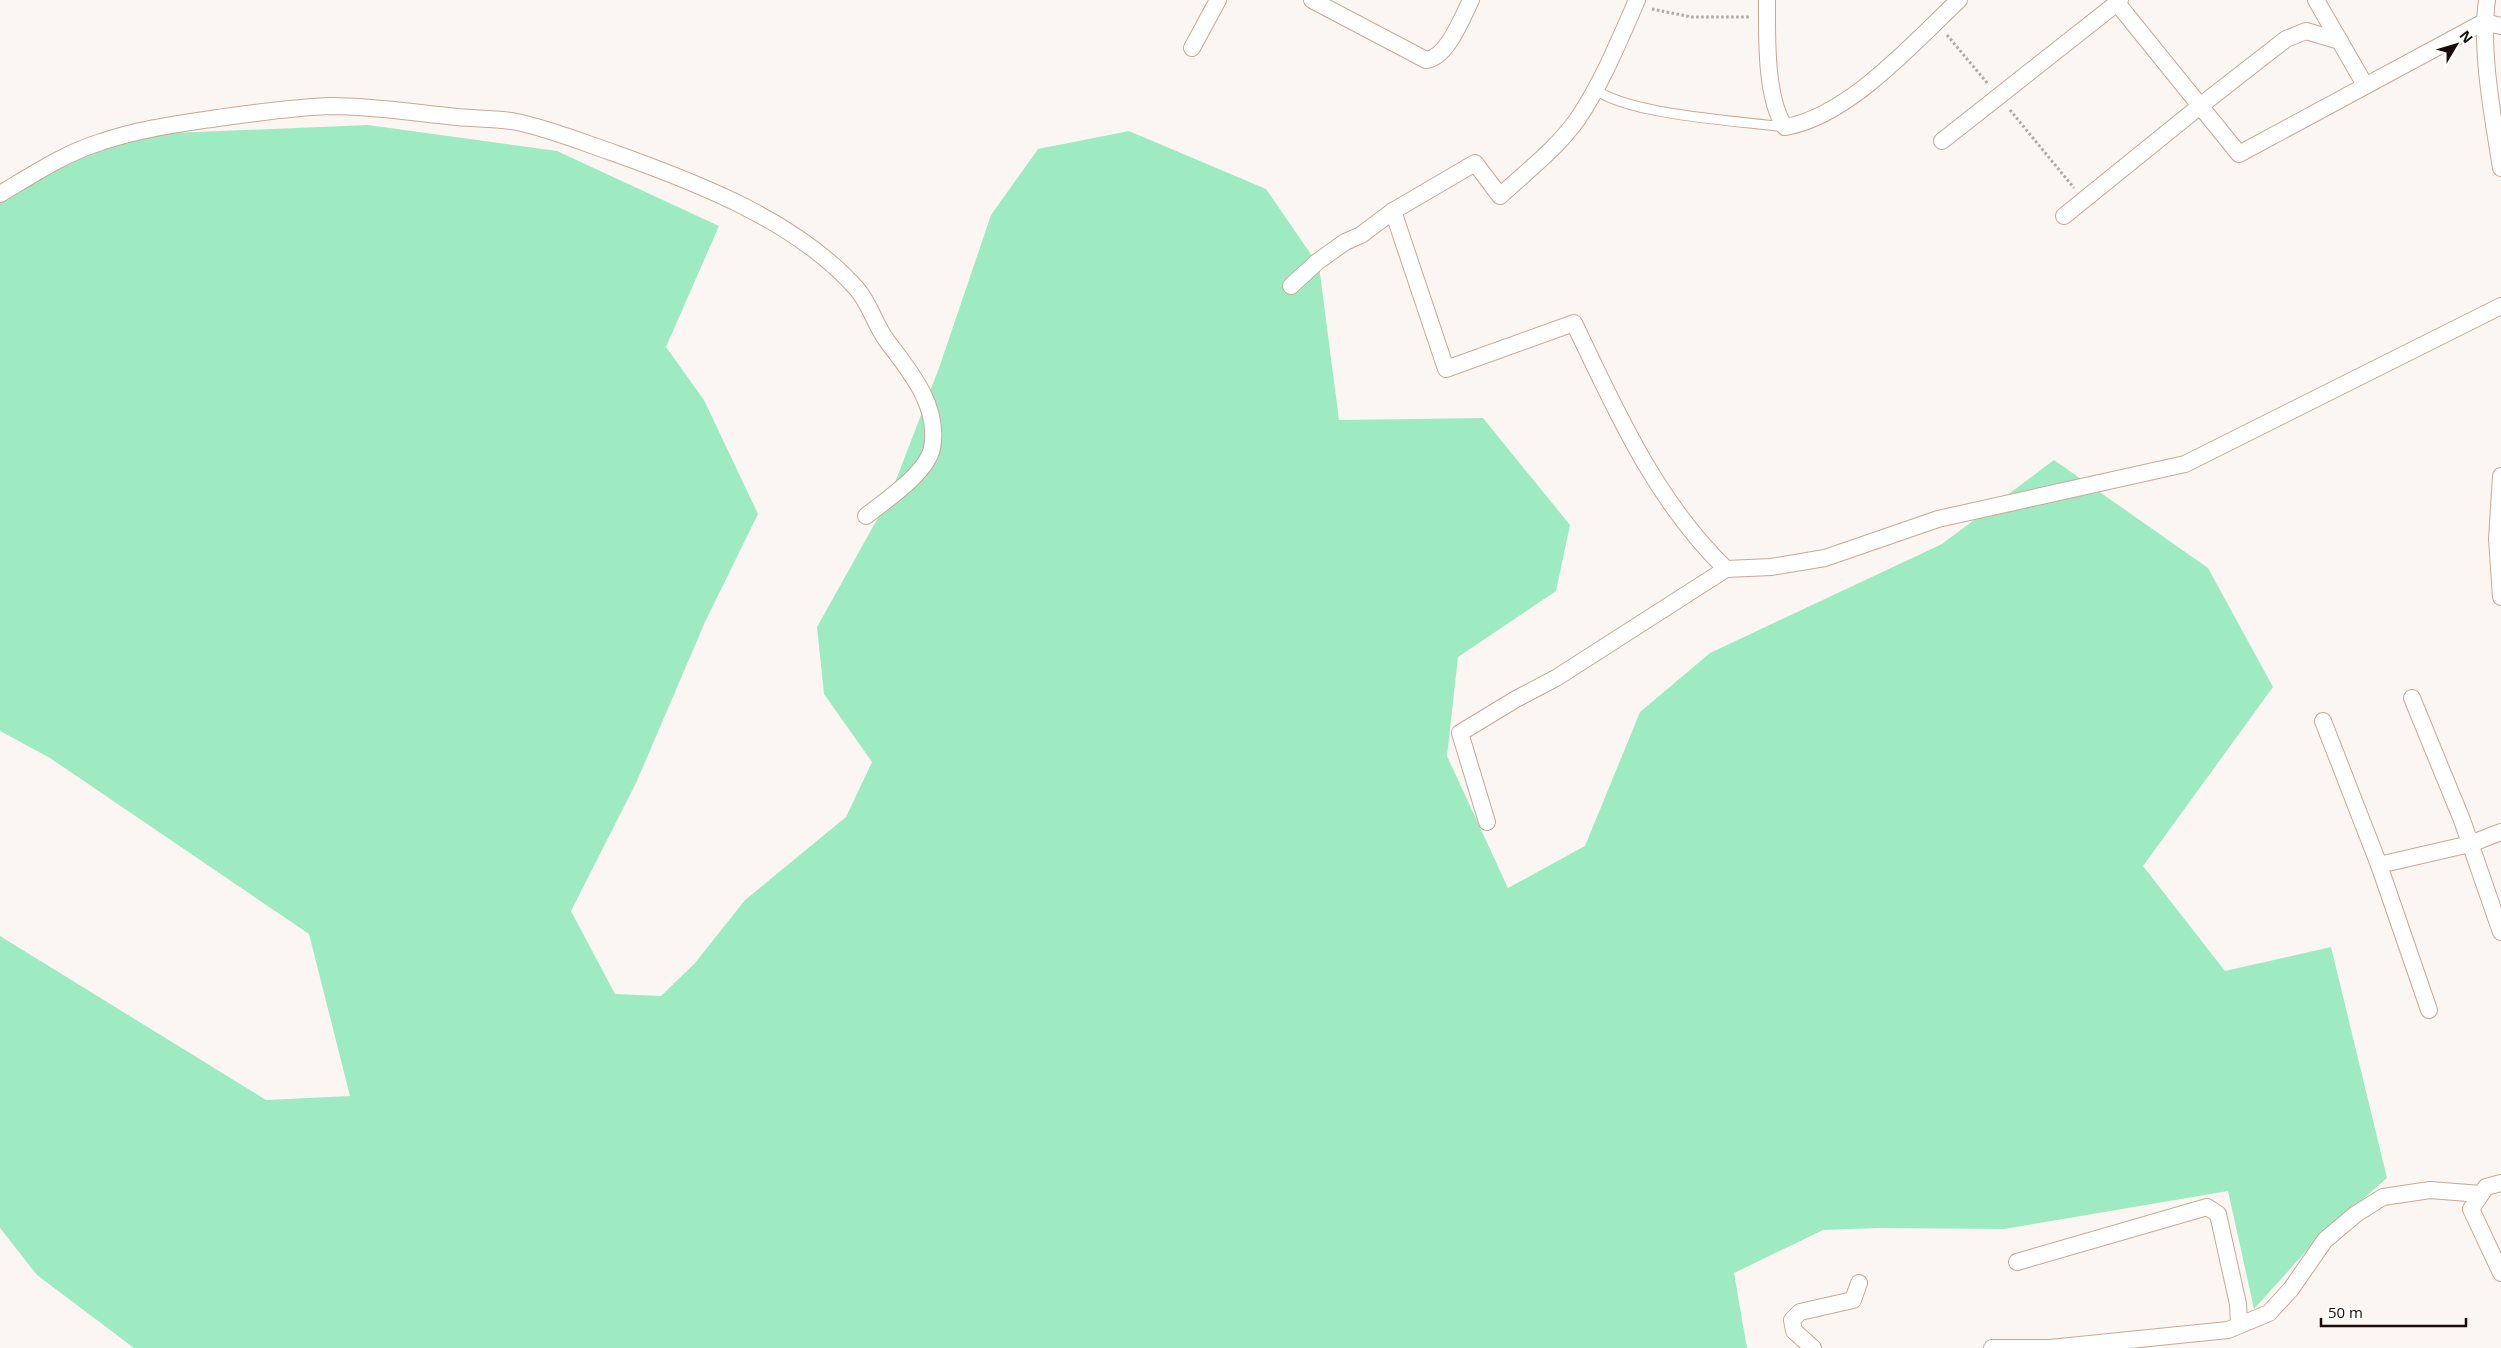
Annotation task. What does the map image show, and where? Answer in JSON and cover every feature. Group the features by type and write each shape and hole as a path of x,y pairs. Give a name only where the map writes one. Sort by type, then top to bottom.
{"street":[{"path":"1192,48 1218,0"},
{"path":"1312,0 1426,60 1435,59 1443,52 1472,0"},
{"path":"1767,8 1776,115 1785,127 1803,124 1863,90 1959,0"},
{"path":"2316,0 2365,84"},
{"path":"2487,0 2484,22 2493,118 2501,168"},
{"path":"1942,141 2119,1 2238,154 2365,84 2484,22 2501,26"},
{"path":"1291,286 1317,262 1345,242 1361,235 1393,211 1476,163 1500,196 1576,122 1596,90 1636,3"},
{"path":"2064,216 2286,39 2306,31 2340,41"},
{"path":"0,194 56,161 98,142 148,128 331,106 402,109 455,117 514,121 561,134 658,169 720,196 788,230 823,256 859,291 882,334 923,389 932,422 932,449 918,473 866,516"},
{"path":"1393,211 1446,370 1574,323 1645,464 1669,503 1705,548 1726,569"},
{"path":"1487,822 1460,733 1516,699 1556,678 1726,569 1771,567 1825,558 1938,519 2185,464 2501,306"},
{"path":"2501,476 2499,540 2501,597"},
{"path":"2412,698 2470,844 2501,932"},
{"path":"2323,721 2379,865 2429,1010"},
{"path":"2379,865 2470,844 2501,832"},
{"path":"2501,1183 2486,1187 2471,1209 2501,1273"},
{"path":"1992,1348 2050,1348 2228,1330 2269,1313 2291,1289 2325,1240 2356,1214 2383,1197 2430,1190 2481,1194"},
{"path":"2017,1262 2207,1207 2218,1214 2238,1304 2239,1324"},
{"path":"1813,1348 1794,1331 1792,1320 1800,1312 1853,1300 1859,1284"}],"lane":[{"path":"1596,90 1607,98 1640,107 1785,127"}],"path":[{"path":"1636,3 1691,17 1767,8"}],"green space":[{"path":"368,125 557,151 719,226 666,347 704,400 758,514 705,622 636,783 571,911 615,994 661,996 695,963 745,900 846,817 872,762 824,694 817,627 889,498 939,368 991,215 1038,149 1129,131 1266,189 1319,266 1339,420 1483,418 1570,525 1556,591 1458,657 1447,756 1508,888 1585,846 1640,712 1710,653 1942,544 2054,460 2208,568 2273,687 2143,866 2225,971 2331,947 2387,1178 2317,1239 2254,1309 2228,1191 2004,1229 1879,1228 1823,1230 1734,1273 1747,1348 134,1348 37,1275 0,1228 0,936 266,1100 350,1096 309,934 50,758 0,731 0,188 147,134"}]}
